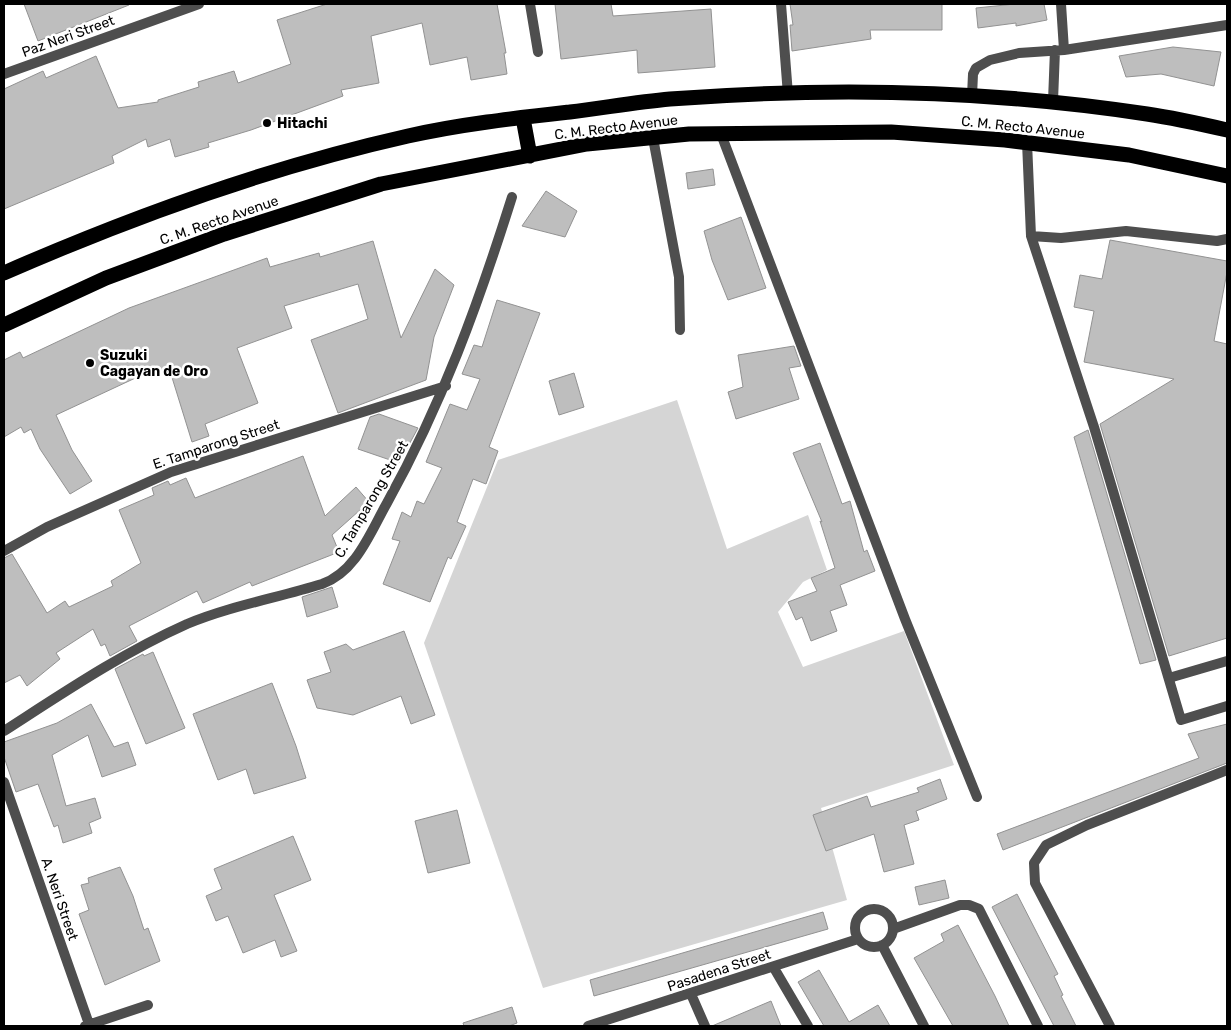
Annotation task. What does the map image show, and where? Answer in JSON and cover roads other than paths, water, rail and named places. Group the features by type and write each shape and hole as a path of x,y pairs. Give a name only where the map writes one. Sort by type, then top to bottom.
{"highway":[{"name":"C. M. Recto Avenue","path":"4,273 94,233 273,172 410,136 523,118 669,99 834,93 972,96 1053,102 1149,114 1227,130"},
{"path":"523,118 530,156"},
{"name":"C. M. Recto Avenue","path":"4,325 106,278 224,234 381,184 587,144 689,134 891,132 1026,142 1129,155 1227,176"}],"street":[{"name":"Paz Neri Street","path":"4,74 199,4"},
{"path":"530,4 538,52"},
{"path":"781,4 788,95"},
{"path":"1053,102 1060,50 1061,4"},
{"path":"972,96 973,74 980,63 1019,53 1060,50 1227,25"},
{"path":"721,134 902,610 977,797"},
{"path":"652,138 679,277 680,330"},
{"path":"1026,142 1031,236 1094,427 1180,720 1227,706"},
{"name":"C. Tamparong Street","path":"4,732 123,657 187,625 211,615 322,584 338,576 352,563 416,450 446,386 472,318 512,197"},
{"path":"1031,236 1061,238 1126,231 1217,241 1227,240"},
{"name":"E. Tamparong Street","path":"4,551 76,513 171,472 446,386"},
{"path":"1169,678 1227,661"},
{"path":"1110,1026 1035,883 1034,863 1046,844 1087,825 1227,770"},
{"name":"A. Neri Street","path":"4,782 87,1025"},
{"path":"893,929 960,904 970,905 979,909 1038,1026"},
{"path":"869,909 881,910 887,913 893,923 893,929 888,940 882,945 872,947 858,938 855,923 858,917 869,909"},
{"name":"Pasadena Street","path":"588,1026 774,968 858,938"},
{"path":"882,945 924,1026"},
{"path":"774,968 808,1026"},
{"path":"691,994 705,1026"},
{"path":"87,1025 148,1005"}],"place":[{"name":"Hitachi","path":"267,123"},
{"name":"Suzuki Cagayan de Oro","path":"90,363"}]}
